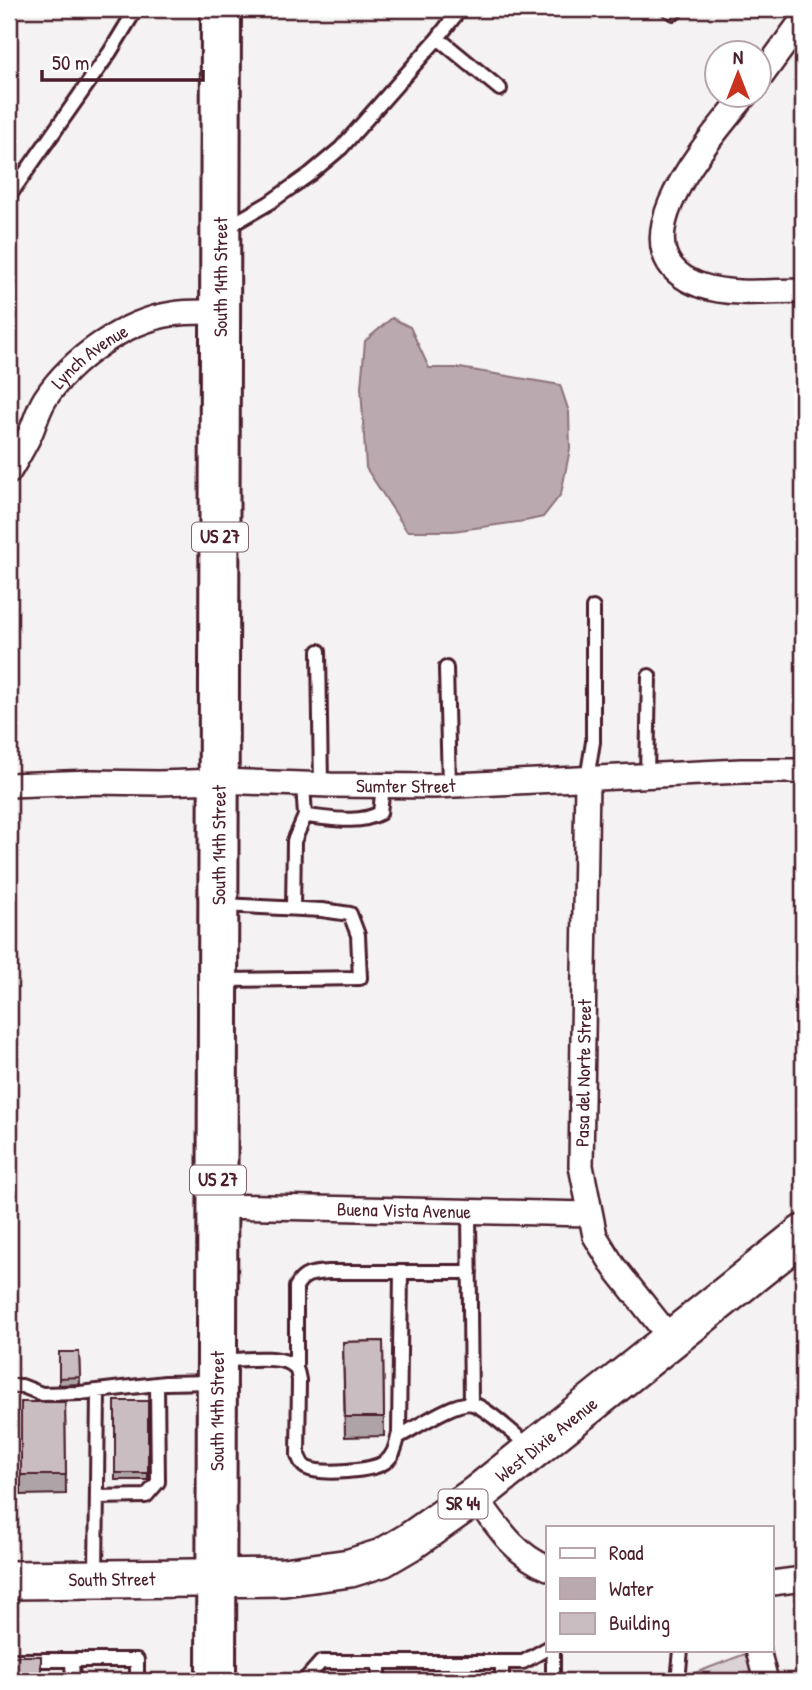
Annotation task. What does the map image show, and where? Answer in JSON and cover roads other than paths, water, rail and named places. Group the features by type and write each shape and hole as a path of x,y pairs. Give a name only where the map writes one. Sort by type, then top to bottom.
{"highway":[{"name":"South 14th Street","path":"216,1681 221,9"}],"main road":[{"name":"West Dixie Avenue","path":"215,1579 320,1573 350,1568 382,1558 411,1541 475,1496 803,1234"},
{"name":"South Street","path":"9,1580 215,1579"}],"street":[{"path":"774,59 803,19"},
{"path":"735,108 708,142 672,198 663,222 661,239 664,256 687,280 703,286 727,291 803,291"},
{"name":"Lynch Avenue","path":"9,472 44,401 87,354 112,337 144,321 173,314 221,312"},
{"name":"Sumter Street","path":"9,785 219,781 312,785 449,785 803,771"},
{"name":"Pasa del Norte Street","path":"587,779 581,1166 595,1236 614,1267 671,1339"},
{"name":"Buena Vista Avenue","path":"218,1206 589,1214"},
{"path":"475,1496 509,1541 525,1557 546,1568"},
{"path":"774,1583 803,1579"},
{"path":"759,1652 766,1681"}],"lane":[{"path":"9,196 110,52 136,9"},
{"path":"221,231 270,203 341,148 438,38 460,9"},
{"path":"667,9 674,13 677,9"},
{"path":"438,38 500,89"},
{"path":"587,779 593,742 593,608"},
{"path":"293,908 294,841 312,785 319,651"},
{"path":"446,668 449,785"},
{"path":"647,776 649,676"},
{"path":"304,816 350,820 370,818 380,813 383,786"},
{"path":"218,905 293,908 350,914 358,935 360,978 218,980"},
{"path":"469,1212 471,1403"},
{"path":"401,1272 398,1437 395,1452 384,1464 365,1469 322,1472 307,1468 298,1455 296,1287 300,1278 312,1273 328,1272 401,1272 470,1272"},
{"path":"9,1386 22,1386 42,1394 98,1391 157,1384 274,1359 288,1362 296,1368"},
{"path":"97,1497 146,1496 158,1482 157,1384"},
{"path":"96,1580 98,1391"},
{"path":"398,1437 458,1405 471,1403 533,1450"},
{"path":"304,1681 321,1662 523,1662 546,1649"},
{"path":"553,1652 554,1681"},
{"path":"678,1681 681,1652"},
{"path":"9,1660 137,1660 137,1681"},
{"path":"72,1661 73,1681"},
{"path":"379,1662 379,1681"},
{"path":"502,1662 502,1681"}],"water":[{"path":"392,318 410,327 429,368 460,368 560,385 569,412 570,449 561,494 543,517 453,531 407,531 366,468 361,387 365,341"}]}
